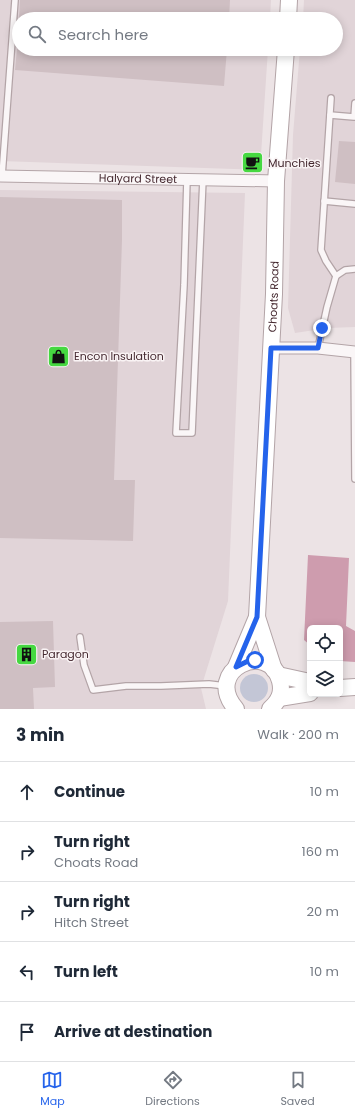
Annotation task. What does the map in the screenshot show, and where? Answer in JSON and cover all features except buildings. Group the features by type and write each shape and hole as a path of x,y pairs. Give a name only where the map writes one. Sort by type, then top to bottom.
{"street":[{"path":"288,12 289,0"},
{"name":"Choats Road","path":"226,686 228,679 236,667 257,617 274,294 276,181 285,56"},
{"name":"Halyard Street","path":"1,176 276,181"},
{"path":"271,348 318,348 354,352"},
{"name":"Choats Road","path":"257,617 281,689 275,704"},
{"path":"236,667 248,661 255,660 262,662 276,672 307,681"},
{"path":"226,686 230,703 236,709"},
{"path":"343,688 355,687"},
{"path":"275,704 307,694"}],"lane":[{"path":"14,12 15,0"},
{"path":"1,176 12,38"},
{"path":"331,98 322,250 326,261 336,276"},
{"path":"330,115 354,117 355,104"},
{"path":"187,179 184,285 176,433 192,433 203,179"},
{"path":"324,201 355,204"},
{"path":"318,348 326,307 336,276 345,270 355,269"},
{"path":"354,352 355,479"},
{"path":"80,637 84,665 93,690 126,686 209,684 226,686"}],"shaded area":[{"path":"0,0 271,0 270,12 12,12 12,56 268,56 260,170 0,161"},
{"path":"304,0 355,0 355,327 328,328 295,333 288,308 293,135 299,56 343,56 343,12 303,12"},
{"path":"0,190 245,193 228,601 201,688 206,709 0,709"},
{"path":"308,555 349,558 346,626 355,631 355,662 343,661 343,625 307,625 307,642 304,640"},
{"path":"254,674 264,678 268,688 264,698 254,702 244,698 240,688 244,678"}],"place":[{"name":"Munchies","path":"252,163"},
{"name":"Encon Insulation","path":"59,356"},
{"name":"Paragon","path":"27,654"}],"route":[{"path":"255,660 242,663 236,667 257,617 271,348 318,348 322,328"}]}
